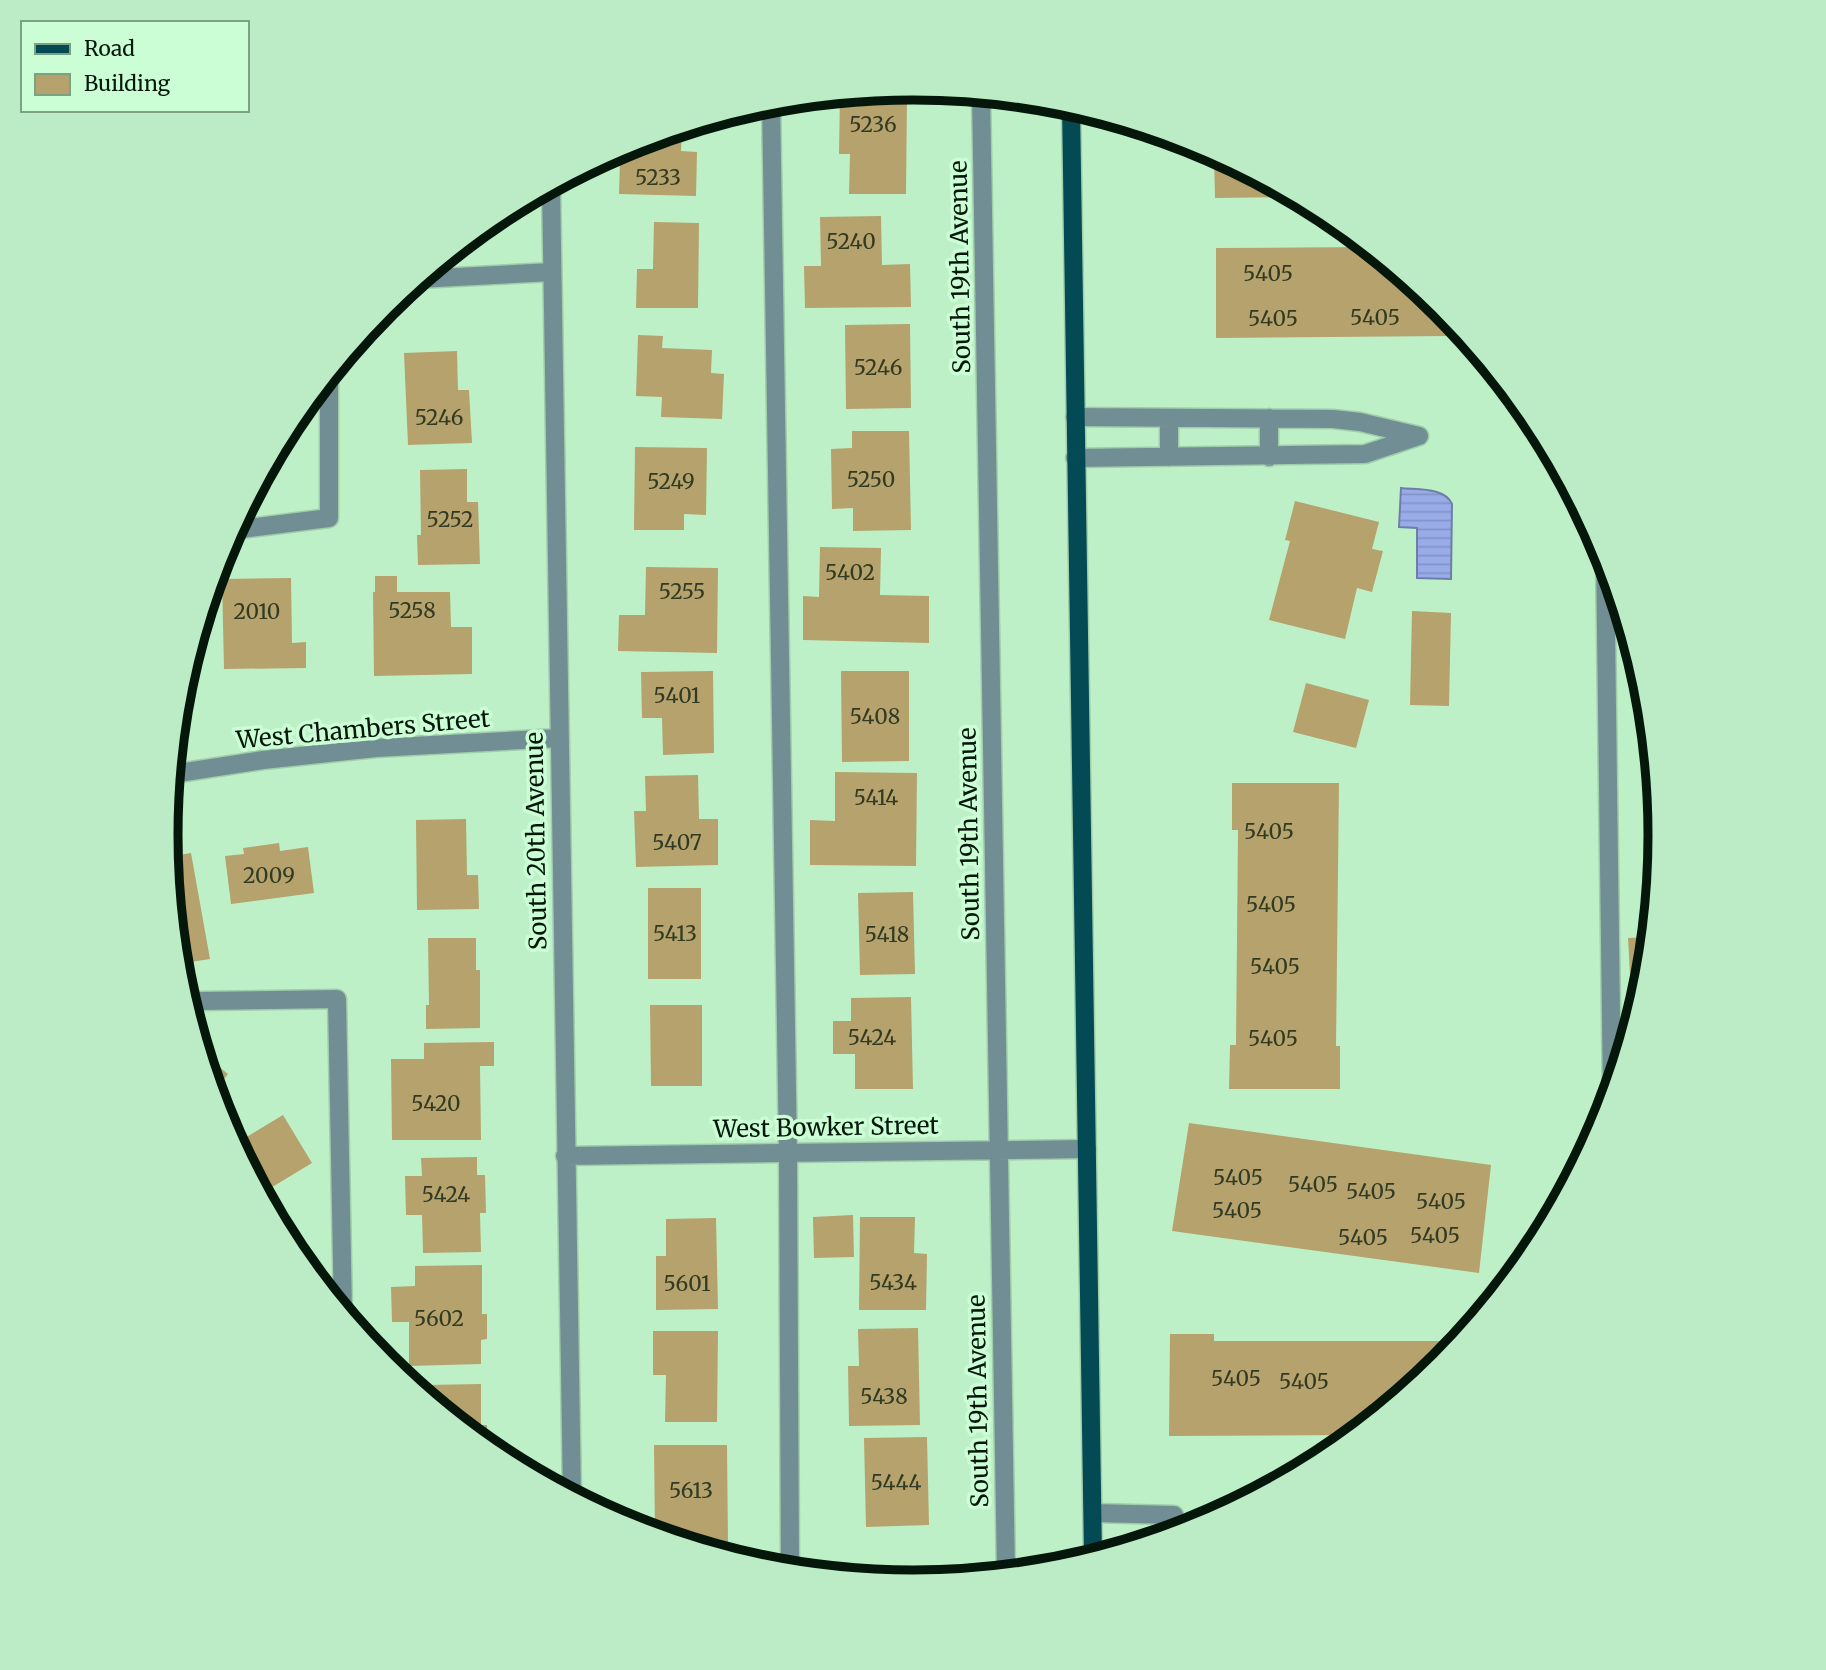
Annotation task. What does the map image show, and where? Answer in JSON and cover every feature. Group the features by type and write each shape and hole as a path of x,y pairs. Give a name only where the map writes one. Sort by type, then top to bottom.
{"main road":[{"path":"1071,118 1093,1547"}],"street":[{"name":"South 19th Avenue","path":"981,103 1006,1564"},
{"path":"771,114 788,1152 790,1559"},
{"name":"South 20th Avenue","path":"551,195 572,1486"},
{"path":"433,278 552,272"},
{"path":"246,528 328,518 328,390"},
{"path":"1075,417 1269,418 1360,422 1419,436 1365,454 1076,458"},
{"path":"1169,418 1169,457"},
{"path":"1269,418 1269,457"},
{"path":"1605,590 1612,1062"},
{"name":"West Chambers Street","path":"180,773 263,760 376,748 559,738"},
{"path":"197,1001 337,999 343,1299"},
{"name":"West Bowker Street","path":"565,1156 1087,1149"},
{"path":"1093,1513 1174,1515"}],"water":[{"path":"1401,488 1437,492 1452,504 1451,579 1417,578 1417,528 1399,527"}],"building":[{"path":"907,100 906,194 849,194 850,154 839,154 840,104"},
{"path":"682,138 681,151 697,152 696,196 619,194 620,161 632,160 632,156"},
{"path":"1214,165 1279,197 1215,198"},
{"path":"881,216 882,265 910,264 911,307 805,308 804,266 821,266 820,217"},
{"path":"654,222 699,223 698,308 636,308 637,269 653,269"},
{"path":"1354,247 1398,282 1433,315 1450,336 1216,338 1216,248"},
{"path":"910,324 911,408 846,409 845,325"},
{"path":"638,335 663,336 662,348 712,350 711,373 724,374 722,419 661,417 662,397 636,396"},
{"path":"457,351 458,390 469,390 472,443 408,445 404,353"},
{"path":"852,431 909,431 911,530 853,531 853,508 832,509 831,449 852,448"},
{"path":"635,447 707,448 706,515 684,514 684,530 634,530"},
{"path":"467,469 467,502 478,502 480,564 418,565 417,535 421,535 420,470"},
{"path":"1295,501 1379,522 1372,549 1383,551 1372,592 1357,588 1345,639 1269,620 1290,541 1285,540"},
{"path":"820,547 881,548 880,595 929,596 929,643 803,640 803,596 819,597"},
{"path":"646,567 718,568 717,653 618,651 619,615 645,615"},
{"path":"375,576 397,576 397,592 450,592 451,627 472,627 472,674 374,676"},
{"path":"291,578 292,643 306,642 306,668 224,669 222,585 225,579"},
{"path":"1412,611 1451,613 1449,706 1410,705"},
{"path":"713,671 714,753 663,755 662,718 642,718 641,672"},
{"path":"841,671 909,671 909,761 842,762"},
{"path":"1306,683 1369,700 1356,748 1293,732"},
{"path":"835,772 917,773 916,866 810,865 810,820 835,821"},
{"path":"698,775 699,819 718,819 718,865 636,867 634,811 646,811 645,776"},
{"path":"1232,783 1339,783 1336,1046 1340,1046 1340,1089 1229,1089 1230,1045 1236,1045 1238,830 1232,830"},
{"path":"466,819 467,875 478,875 479,909 417,910 416,820"},
{"path":"279,843 280,851 308,847 314,893 231,904 225,856 244,854 243,848"},
{"path":"191,853 210,959 189,962 179,883 178,855"},
{"path":"648,888 701,888 701,979 648,979"},
{"path":"913,892 915,974 860,975 858,893"},
{"path":"1641,937 1635,974 1630,974 1628,938"},
{"path":"428,938 476,938 476,970 480,970 480,1028 426,1029 426,1005 429,1005"},
{"path":"911,997 913,1089 855,1089 855,1054 833,1054 833,1021 851,1021 851,998"},
{"path":"650,1005 702,1005 702,1086 651,1086"},
{"path":"494,1042 494,1066 480,1066 481,1140 392,1140 391,1059 424,1059 424,1043"},
{"path":"215,1063 228,1074 221,1083"},
{"path":"283,1115 312,1163 269,1189 244,1138"},
{"path":"1189,1123 1491,1165 1479,1273 1172,1231"},
{"path":"477,1157 477,1175 485,1175 486,1213 480,1213 481,1252 423,1253 422,1215 406,1215 405,1176 422,1176 421,1158"},
{"path":"853,1215 854,1257 814,1258 813,1217"},
{"path":"860,1217 915,1217 914,1253 927,1254 926,1310 859,1310"},
{"path":"716,1218 718,1309 656,1310 656,1256 666,1256 666,1219"},
{"path":"482,1265 482,1314 487,1314 487,1339 481,1340 481,1364 409,1366 409,1322 392,1322 391,1287 415,1286 415,1266"},
{"path":"918,1328 920,1425 849,1426 848,1366 859,1366 858,1329"},
{"path":"653,1331 718,1331 717,1422 665,1422 666,1375 653,1375"},
{"path":"1170,1334 1214,1334 1214,1341 1446,1341 1398,1388 1337,1435 1169,1436"},
{"path":"481,1384 481,1425 487,1425 487,1434 465,1418 426,1385"},
{"path":"927,1437 929,1525 866,1527 864,1438"},
{"path":"654,1445 727,1445 728,1543 716,1543 655,1523"}]}
